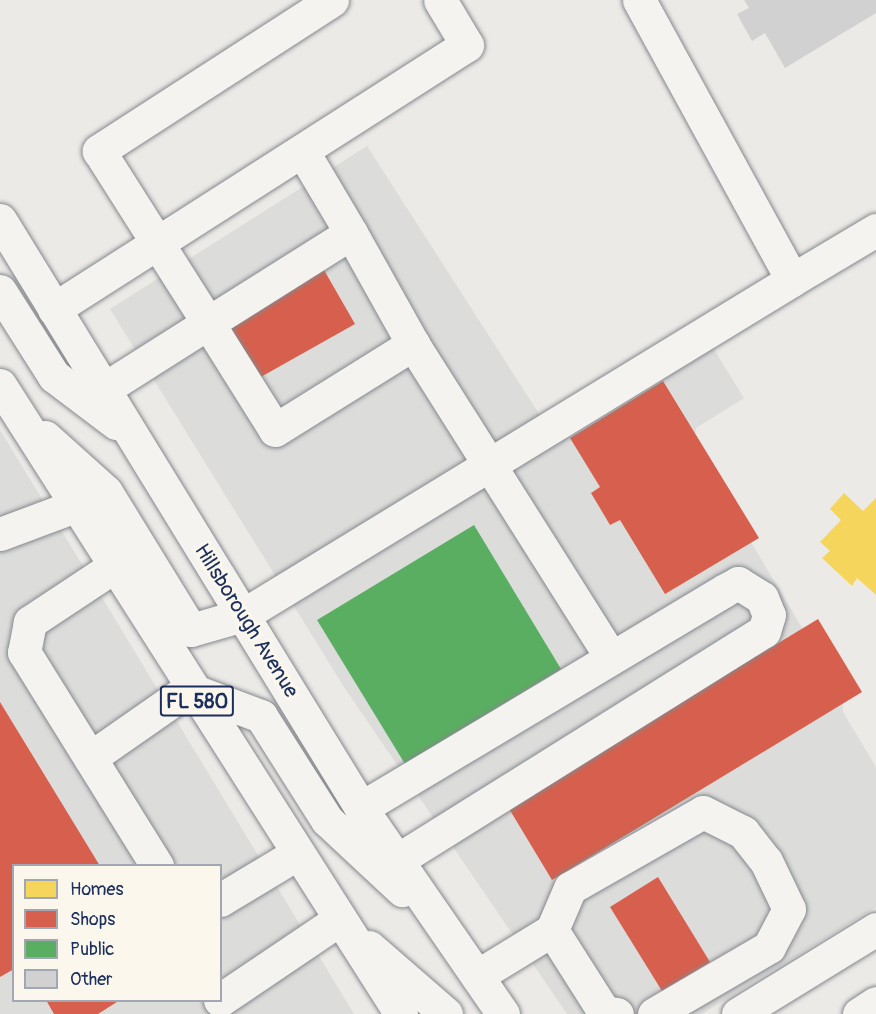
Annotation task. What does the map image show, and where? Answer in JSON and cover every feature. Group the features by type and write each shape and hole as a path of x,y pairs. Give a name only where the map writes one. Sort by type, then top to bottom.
{"main road":[{"path":"332,0 99,151 275,430 413,344"},
{"path":"54,309 303,152 467,45 440,0"},
{"path":"639,0 792,280"},
{"path":"303,152 413,344 611,657"},
{"name":"Hillsborough Avenue","path":"0,220 361,808 503,1014"},
{"path":"17,412 106,492 191,630 243,615 876,230"},
{"path":"104,389 351,233"},
{"path":"0,291 54,376 132,435"},
{"name":"FL 580","path":"0,385 189,689 337,921 401,1014"},
{"path":"0,534 75,506"},
{"path":"113,567 30,622 24,652 156,864"},
{"path":"361,808 738,583 762,598 769,615 764,631 398,860"},
{"path":"90,758 189,689 261,716 327,820 448,935"},
{"path":"477,976 552,930 570,888 703,812 743,832 766,861 789,909 769,947 654,1014"},
{"path":"222,899 295,855"},
{"path":"222,999 337,921 446,1014"},
{"path":"738,1014 876,929"},
{"path":"552,930 604,1012 617,1014"},
{"path":"200,1014 217,1002"},
{"path":"859,1014 876,1003"}],"shaded area":[{"path":"367,146 554,437 705,335 744,398 696,428 694,447 843,696 843,712 876,767 876,907 702,1014 567,1014 344,687 110,309"},
{"path":"0,430 80,561 354,1014 0,1014"}],"building: Homes":[{"path":"844,493 863,511 876,498 876,595 857,578 852,586 822,558 830,551 820,542 841,520 830,509"}],"building: Shops":[{"path":"324,270 355,324 259,378 229,325"},
{"path":"663,381 759,538 665,594 620,520 610,525 591,493 600,487 570,438"},
{"path":"818,619 862,692 552,880 508,807"},
{"path":"0,702 99,864 12,864 12,970 0,977"},
{"path":"658,877 710,962 662,991 610,907"},
{"path":"47,1002 117,1002 98,1014 54,1014"}],"building: Public":[{"path":"474,525 561,669 405,764 317,620"}],"building: Other":[{"path":"744,0 876,0 876,13 785,68 765,33 752,41 737,14 749,8"}]}
